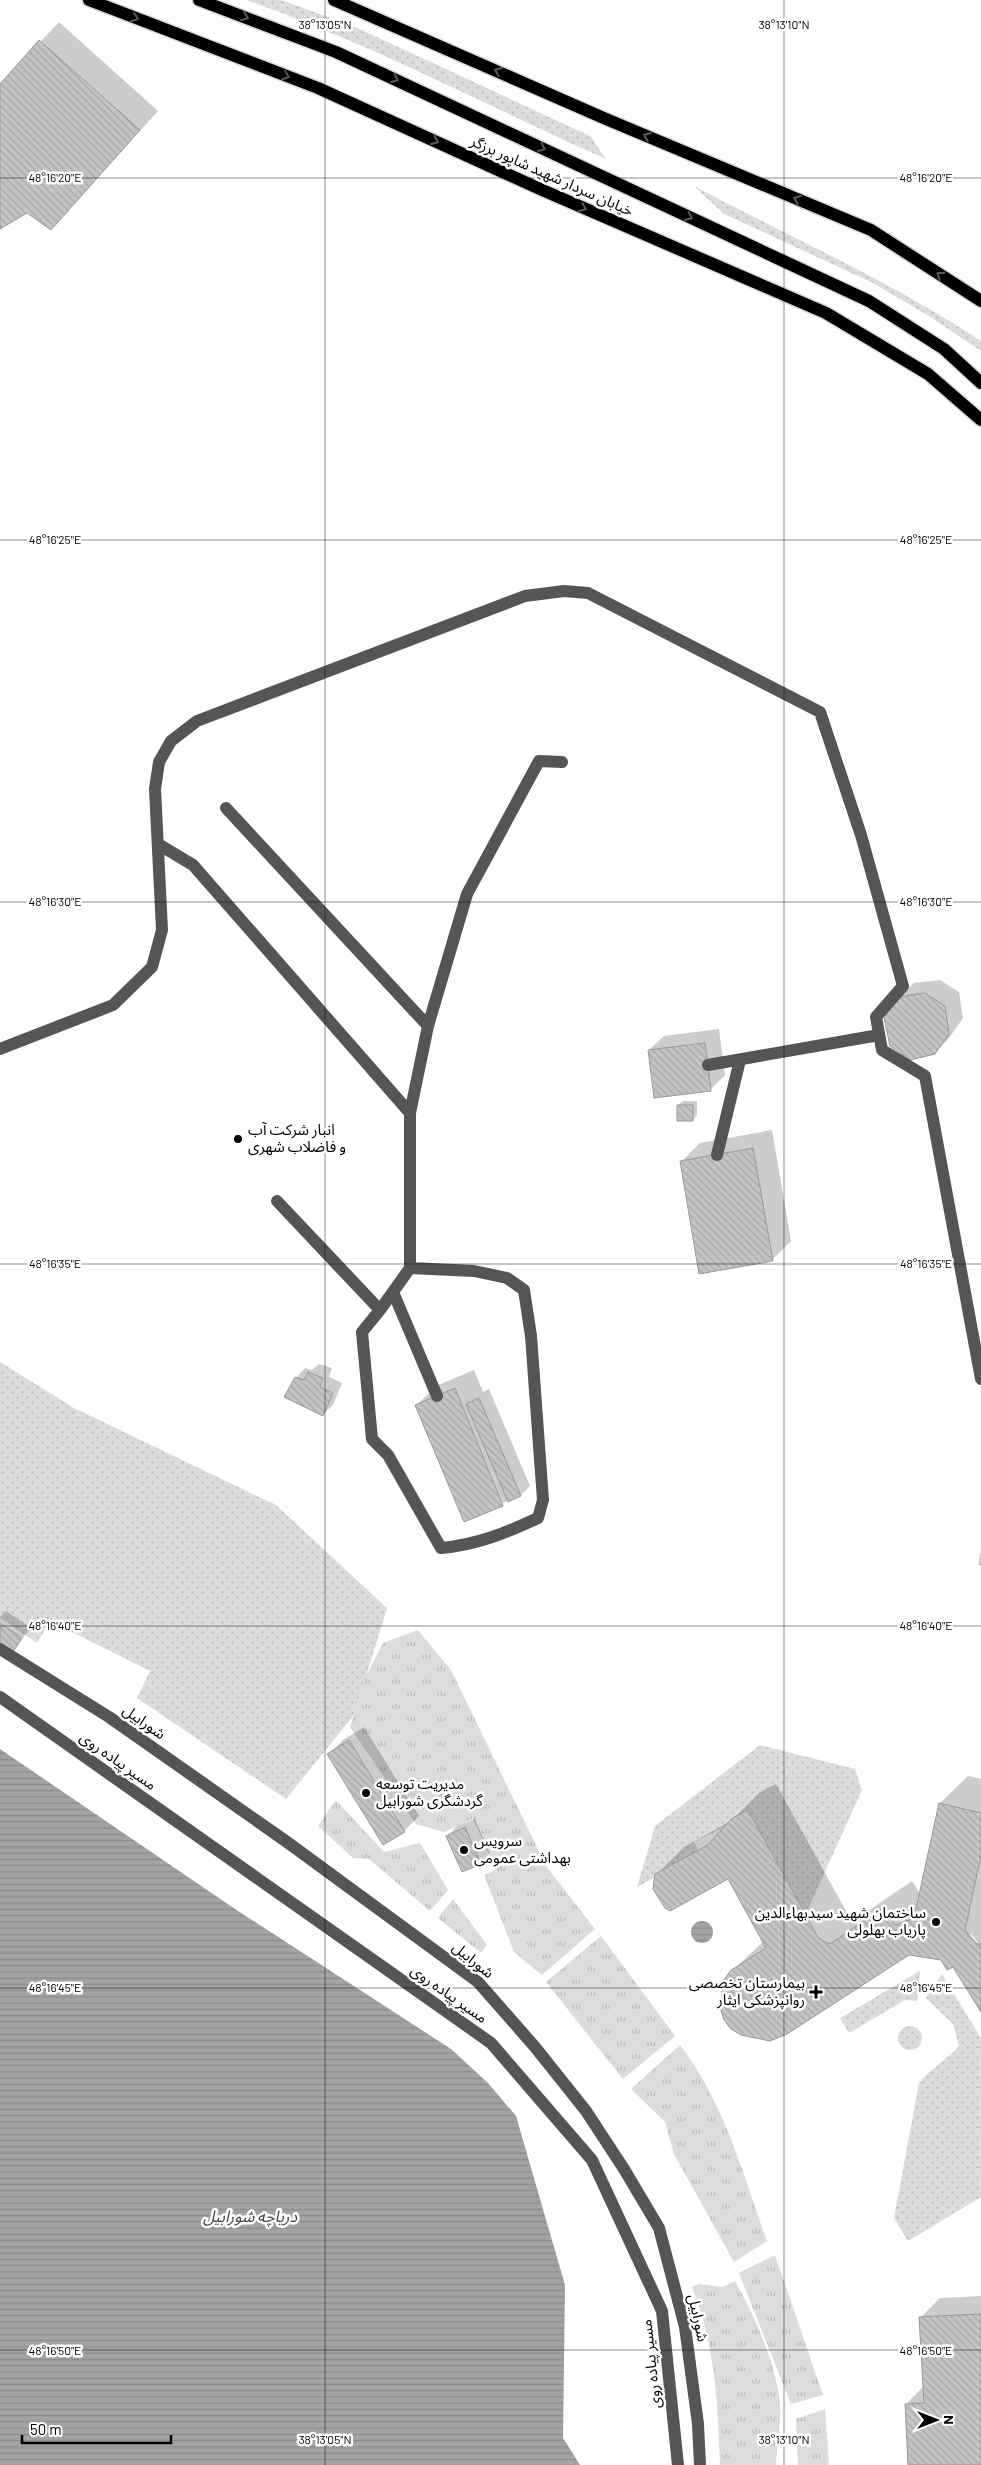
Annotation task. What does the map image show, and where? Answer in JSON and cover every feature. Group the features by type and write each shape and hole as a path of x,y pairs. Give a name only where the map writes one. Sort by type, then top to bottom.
{"main road":[{"name":"خیابان سردار شهید شاپور برزگر","path":"89,0 318,88 540,189 826,313 928,374 981,420"},
{"name":"خیابان سردار شهید شاپور برزگر","path":"199,0 336,52 869,301 944,349 981,382"},
{"path":"334,0 606,119 871,230 981,301"}],"street":[{"path":"0,1050 114,1005 152,967 162,930 155,788 159,762 171,741 197,721 524,596 588,592 820,712 861,835 903,986 876,1017 882,1050 925,1076 981,1379"},
{"path":"410,1268 474,1271 507,1278 524,1290 531,1336 543,1500 538,1518 507,1533 465,1546 441,1548 388,1455 372,1439 362,1332 410,1268 410,1113 428,1026 467,894 539,761 562,762"},
{"path":"226,808 428,1026"},
{"path":"158,844 194,865 410,1113"},
{"path":"708,1065 879,1035"},
{"path":"717,1155 740,1060"},
{"path":"277,1201 380,1310"},
{"path":"393,1292 437,1396"},
{"name":"شورابیل","path":"0,1649 117,1722 287,1842 478,1982 536,2047 586,2111 624,2169 659,2228 685,2327 698,2424 700,2465"},
{"name":"مسیر پیاده روی","path":"0,1697 491,2043 592,2160 662,2312 678,2465"}],"green space":[{"path":"246,0 281,0 353,26 590,136 606,159 383,55"},
{"path":"694,186 876,279 946,319 981,341 981,351 929,316 871,282 724,214"},
{"path":"0,1362 74,1408 276,1505 387,1608 354,1715 286,1799 137,1698 150,1671 50,1621 37,1643 0,1618"},
{"path":"418,1630 451,1670 546,1866 595,1929 542,1975 514,1952 484,1875 496,1870 473,1819 444,1832 416,1824 350,1727 366,1676 383,1643"},
{"path":"760,1745 855,1769 862,1790 804,1918 741,1819 694,1842 700,1853 637,1887 655,1826"},
{"path":"336,1800 384,1852 420,1843 448,1890 430,1911 369,1859 353,1858 318,1826"},
{"path":"453,1899 487,1945 481,1953 438,1918"},
{"path":"601,1936 675,2036 623,2079 546,1982"},
{"path":"920,1971 917,2001 905,2000 849,2033 840,2018"},
{"path":"942,1974 981,2038 981,2197 908,2241 894,2218 919,2083 959,2046 953,2024 926,1998"},
{"path":"910,2026 919,2029 922,2038 919,2047 910,2050 901,2047 898,2038 901,2029"},
{"path":"680,2045 709,2090 721,2114 767,2241 734,2262 674,2154 665,2122 631,2089"},
{"path":"775,2255 823,2395 791,2404 739,2273"},
{"path":"735,2281 764,2341 778,2388 780,2411 776,2465 720,2465 714,2374 706,2330 692,2287 699,2284 723,2287"},
{"path":"825,2409 829,2465 798,2465 796,2419"}],"water":[{"name":"دریاچه شورابیل","path":"0,1749 238,1911 451,2049 488,2083 516,2116 565,2285 563,2438 580,2465 0,2465"},
{"path":"702,1921 710,1924 713,1932 710,1940 702,1943 694,1940 691,1932 694,1924"}],"building":[{"path":"39,40 140,130 51,230 27,213 0,229 0,84"},
{"path":"925,993 945,1006 949,1034 935,1054 910,1060 890,1046 884,1018 898,997"},
{"path":"705,1043 711,1091 654,1098 648,1050"},
{"path":"677,1105 693,1105 693,1121 677,1121"},
{"path":"753,1148 773,1261 699,1274 680,1161"},
{"path":"308,1372 323,1378 320,1387 333,1393 323,1416 284,1397 295,1377 304,1380"},
{"path":"455,1388 503,1506 464,1522 415,1405"},
{"path":"479,1398 521,1496 508,1502 466,1404"},
{"path":"0,1623 22,1638 13,1652 0,1644"},
{"name":"مدیریت توسعه گردشگری شورابیل","path":"349,1740 405,1832 383,1845 327,1754"},
{"name":"ساختمان شهید سیدبهاءالدین پاریاب بهلولی","path":"939,1803 981,1813 981,1855 965,1930 978,1945 981,1943 981,2012 953,1967 947,1970 941,1960 909,1955 787,2034 770,2041 741,2035 731,2029 724,2020 720,2008 723,1981 731,1970 766,1948 728,1879 670,1911 665,1908 653,1889 655,1874 708,1845 731,1819 748,1810 819,1939 830,1944 884,1907 895,1925 914,1918"},
{"name":"سرویس بهداشتی عمومی","path":"465,1827 481,1864 462,1872 446,1836"},
{"path":"981,2314 981,2465 908,2465 905,2404 924,2403 919,2317"}],"place":[{"name":"انبار شرکت آب و فاضلاب شهری","path":"238,1139"},
{"name":"مدیریت توسعه گردشگری شورابیل","path":"366,1793"},
{"name":"سرویس بهداشتی عمومی","path":"464,1850"},
{"name":"ساختمان شهید سیدبهاءالدین پاریاب بهلولی","path":"936,1922"},
{"name":"بیمارستان تخصصی روانپزشکی ایثار","path":"816,1992"}]}
